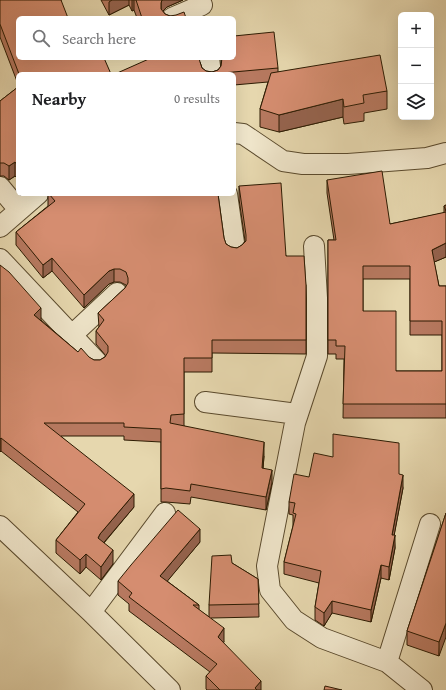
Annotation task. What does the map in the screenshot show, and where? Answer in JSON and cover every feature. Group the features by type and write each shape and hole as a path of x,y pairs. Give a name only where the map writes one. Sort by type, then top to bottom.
{"street":[{"path":"178,16 202,8"},
{"path":"209,60 211,72"},
{"path":"236,133 243,134 284,161 303,164 348,164 420,159 446,153"},
{"path":"0,187 19,210"},
{"path":"0,227 36,196"},
{"path":"227,196 235,250"},
{"path":"314,246 317,298 317,356 297,414 267,566 270,590 294,620 322,638 387,662 422,690"},
{"path":"0,259 97,362"},
{"path":"72,335 117,293"},
{"path":"205,402 297,414"},
{"path":"91,612 165,512"},
{"path":"387,662 430,524"},
{"path":"0,526 91,612 170,690"}],"building":[{"path":"0,0 61,0 67,16 16,16 16,60 105,60 110,72 18,72 0,24"},
{"path":"136,0 162,0 161,9 165,14 170,16 141,16"},
{"path":"184,12 185,16 170,16 176,15"},
{"path":"274,32 278,68 233,72 212,72 218,70 221,66 222,60 236,60 236,36"},
{"path":"380,55 387,91 363,95 364,103 344,107 343,99 279,115 260,109 271,73"},
{"path":"146,60 200,60 202,68 206,71 212,72 120,72"},
{"path":"16,89 16,163 15,162 9,166 4,163 0,163 0,101"},
{"path":"382,171 390,224 446,212 446,243 432,250 439,286 446,286 446,404 343,404 345,346 336,346 336,340 328,340 328,240 336,240 327,180","holes":["363,266 410,266 410,321 442,321 442,371 396,371 396,311 363,311"]},
{"path":"281,183 286,256 304,256 306,285 306,340 212,340 212,358 184,358 184,414 171,415 170,423 264,442 262,468 272,470 266,497 191,484 190,491 166,488 161,489 161,429 124,427 124,423 44,423 134,494 98,538 113,550 101,567 86,554 80,560 56,540 85,504 1,438 0,439 0,265 9,272 41,308 34,315 78,352 81,348 89,357 94,360 100,360 105,357 108,352 108,346 96,331 104,320 98,313 125,288 128,283 126,272 120,269 109,271 84,295 52,258 43,265 16,232 55,201 51,196 218,196 226,244 237,248 246,241 239,186"},
{"path":"333,434 399,443 399,474 403,475 392,535 395,535 389,567 381,565 371,610 332,601 324,613 315,607 321,571 284,562 296,514 293,513 295,503 289,502 294,474 309,477 314,453 333,457"},
{"path":"178,510 200,529 160,576 199,605 193,605 224,628 218,637 261,681 255,688 257,690 220,690 206,676 217,664 129,597 132,593 118,581"},
{"path":"446,513 446,623 439,642 407,631"},
{"path":"231,555 232,563 258,579 259,604 209,605 212,556"},
{"path":"325,686 342,690 324,690"}]}
